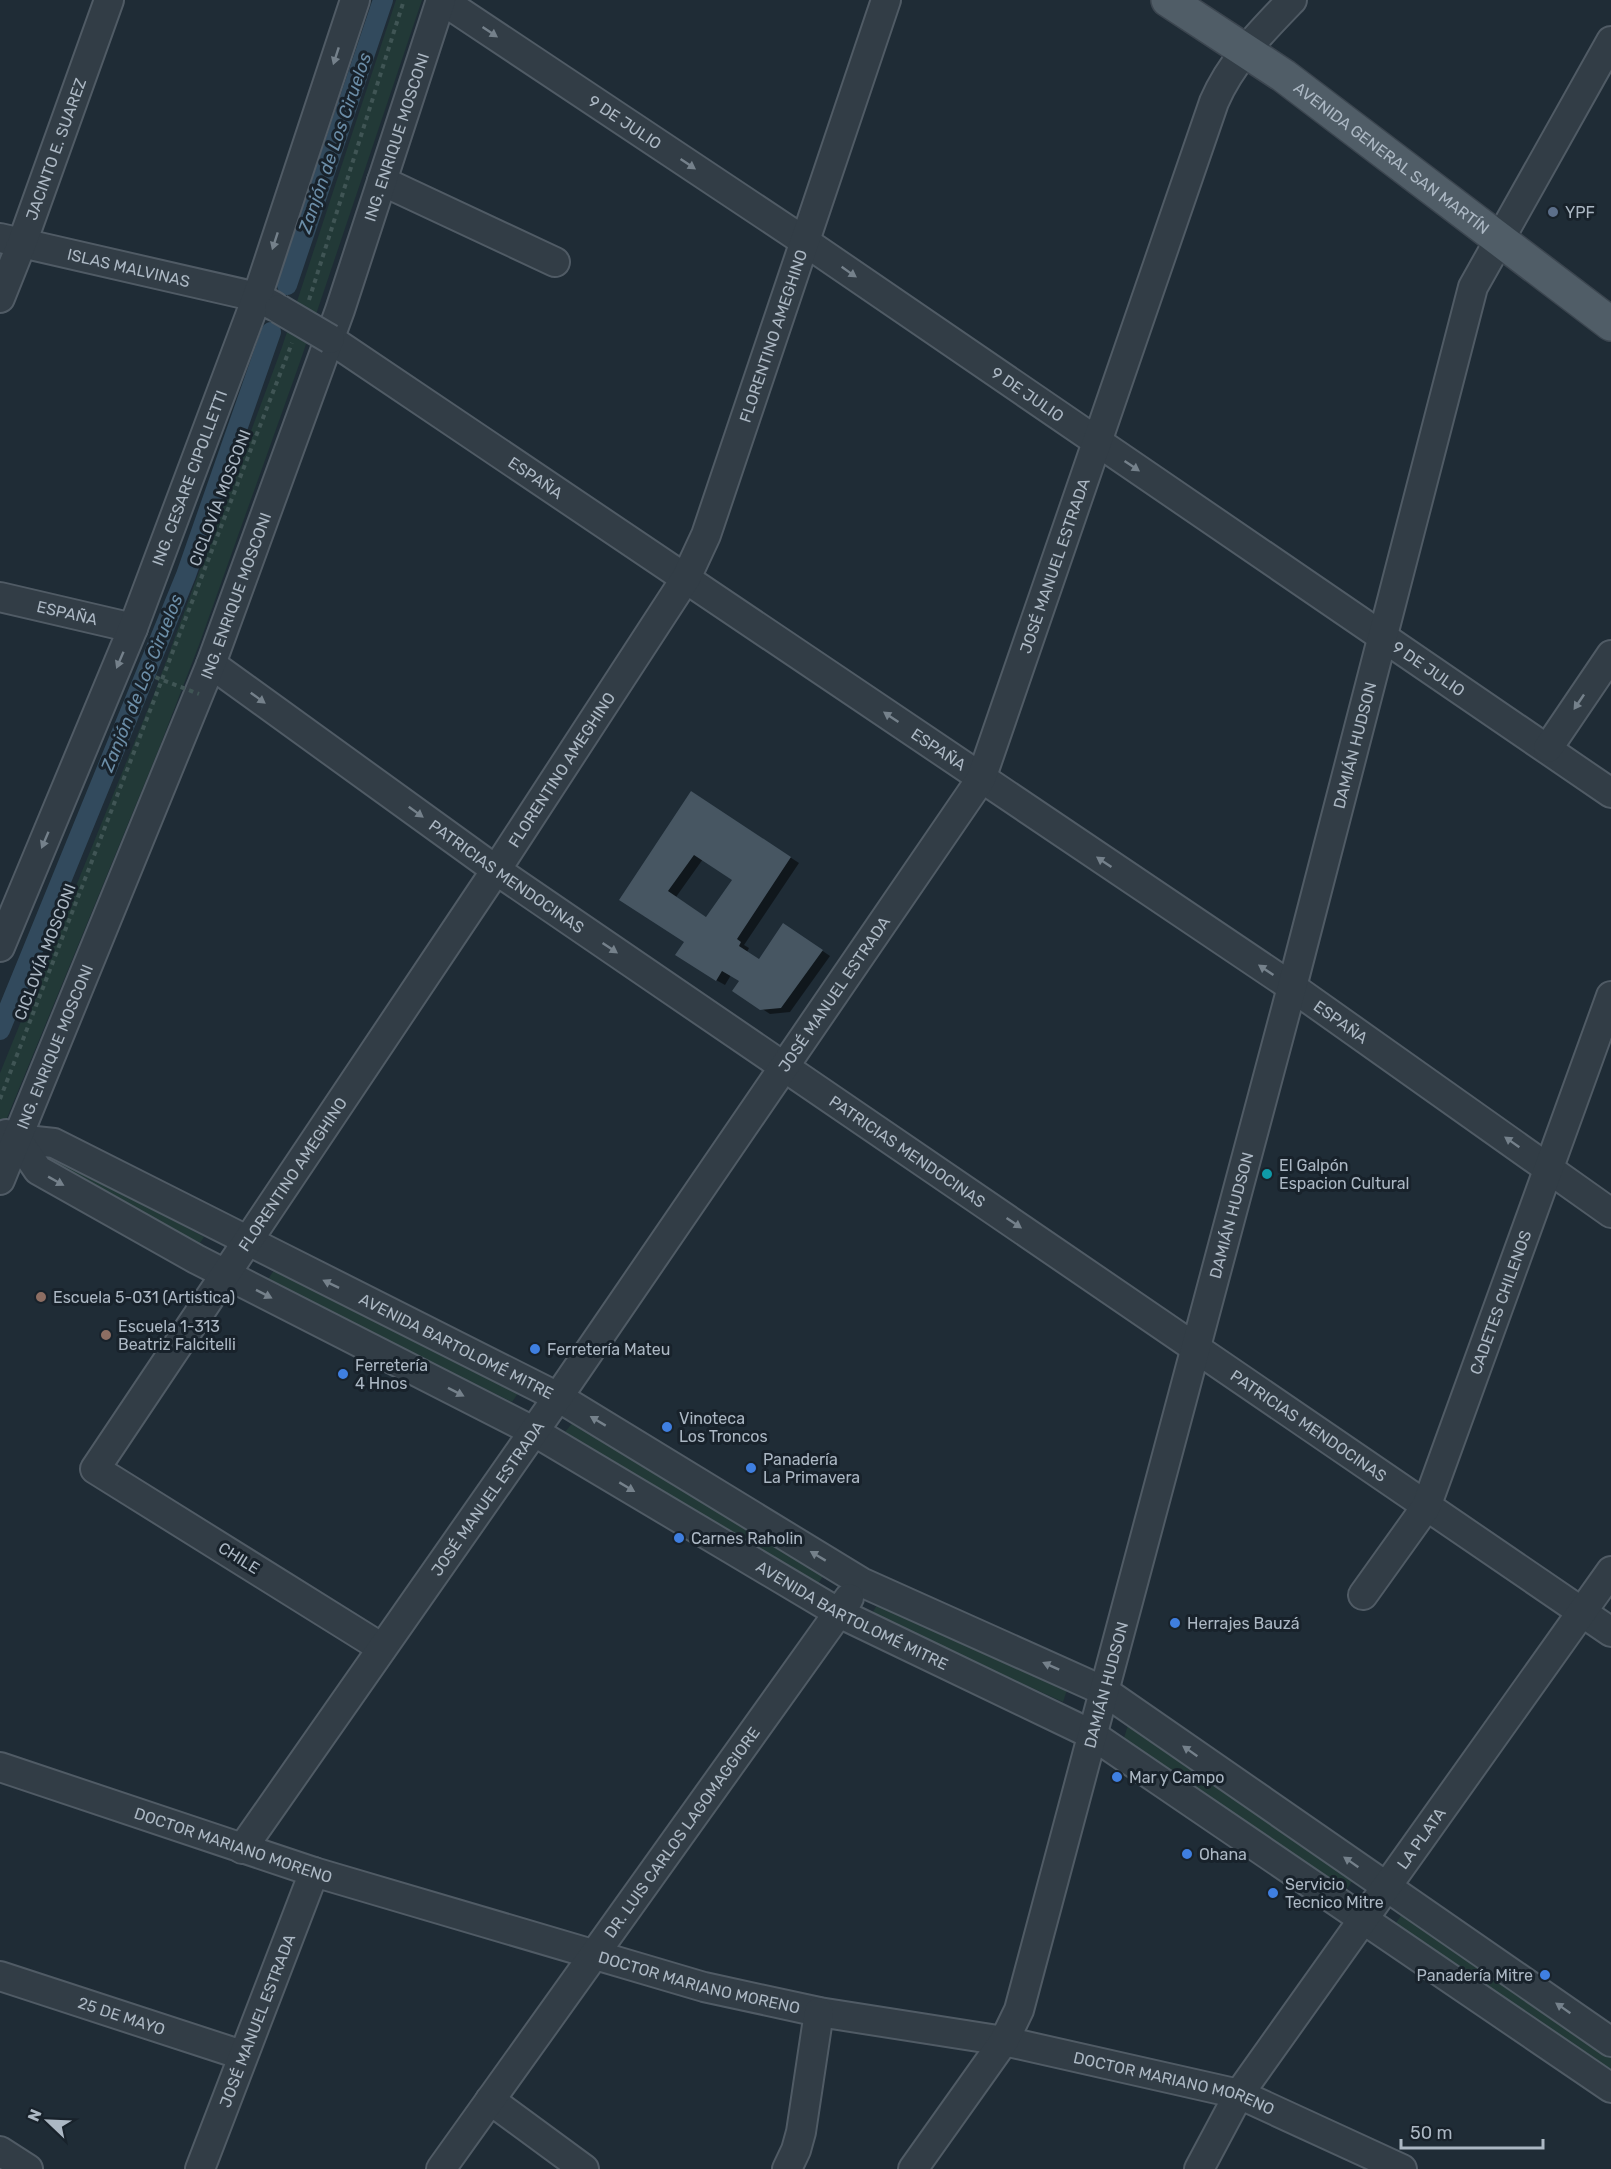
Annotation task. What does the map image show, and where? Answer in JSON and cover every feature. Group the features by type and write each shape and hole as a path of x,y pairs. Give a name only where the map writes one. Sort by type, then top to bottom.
{"main road":[{"name":"AVENIDA GENERAL SAN MARTÍN","path":"1168,0 1247,49 1611,324"}],"street":[{"name":"JACINTO E. SUAREZ","path":"0,298 11,240 109,0"},
{"name":"ING. CESARE CIPOLLETTI","path":"0,947 133,628 257,297 355,0"},
{"name":"ING. ENRIQUE MOSCONI","path":"0,1180 8,1135 210,664 330,339 441,0"},
{"name":"9 DE JULIO","path":"441,0 804,241 1611,793"},
{"name":"FLORENTINO AMEGHINO","path":"95,1469 496,870 686,578 706,535 886,0"},
{"name":"JOSÉ MANUEL ESTRADA","path":"242,1849 558,1397 981,779 1214,102 1220,87 1247,49 1292,0"},
{"name":"DAMIÁN HUDSON","path":"913,2169 1004,2041 1019,2010 1292,987 1473,287 1497,240 1611,41"},
{"path":"382,181 555,262"},
{"name":"ISLAS MALVINAS","path":"11,240 257,297"},
{"name":"ESPAÑA","path":"257,297 330,339 1292,987 1611,1213"},
{"name":"ESPAÑA","path":"0,597 133,628"},
{"path":"1548,748 1611,655"},
{"name":"PATRICIAS MENDOCINAS","path":"210,664 496,870 1195,1346 1426,1508 1611,1632"},
{"name":"CADETES CHILENOS","path":"1363,1595 1426,1508 1611,996"},
{"name":"AVENIDA BARTOLOMÉ MITRE","path":"8,1135 54,1143 558,1397 861,1582 1104,1691 1611,2042"},
{"name":"AVENIDA BARTOLOMÉ MITRE","path":"8,1135 38,1170 225,1274 533,1431 839,1613 1091,1734 1611,2088"},
{"name":"CHILE","path":"95,1469 382,1648"},
{"name":"LA PLATA","path":"1199,2169 1239,2094 1611,1571"},
{"name":"DR. LUIS CARLOS LAGOMAGGIORE","path":"441,2169 861,1582"},
{"name":"DOCTOR MARIANO MORENO","path":"0,1767 314,1872 704,1987 819,2012 1004,2041 1239,2094 1402,2169"},
{"name":"JOSÉ MANUEL ESTRADA","path":"200,2169 314,1872"},
{"name":"25 DE MAYO","path":"0,1976 242,2055"},
{"path":"787,2169 801,2132 819,2012"},
{"path":"490,2100 584,2169"},
{"path":"0,2151 28,2169"}],"path":[{"path":"306,308 404,0"},
{"name":"CICLOVÍA MOSCONI","path":"0,1099 293,341"},
{"path":"147,674 199,693"}],"green space":[{"path":"396,0 422,0 300,362 199,645 158,751 0,1135 0,1073 154,694 282,347"},
{"path":"53,1155 204,1237 198,1246 48,1164"},
{"path":"274,1270 519,1392 512,1402 267,1281"},
{"path":"574,1421 825,1573 818,1584 565,1432"},
{"path":"877,1605 1067,1690 1063,1702 871,1615"},
{"path":"1128,1725 1352,1881 1346,1891 1124,1738"},
{"path":"1402,1914 1611,2057 1611,2073 1396,1923"}],"building":[{"path":"691,791 791,857 737,939 741,942 739,946 759,959 783,923 823,950 781,1008 760,1010 732,991 739,981 722,971 716,981 675,955 684,942 619,900","holes":["694,855 732,880 706,917 668,891"]}],"waterway":[{"name":"Zanjón de Los Ciruelos","path":"287,285 383,0"},
{"name":"Zanjón de Los Ciruelos","path":"0,1030 186,575 271,332"}],"place":[{"name":"YPF","path":"1553,212"},
{"name":"El Galpón Espacion Cultural","path":"1267,1174"},
{"name":"Escuela 5-031 (Artistica)","path":"41,1297"},
{"name":"Escuela 1-313 Beatriz Falcitelli","path":"106,1335"},
{"name":"Ferretería Mateu","path":"535,1349"},
{"name":"Ferretería 4 Hnos","path":"343,1374"},
{"name":"Vinoteca Los Troncos","path":"667,1427"},
{"name":"Panadería La Primavera","path":"751,1468"},
{"name":"Carnes Raholin","path":"679,1538"},
{"name":"Herrajes Bauzá","path":"1175,1623"},
{"name":"Mar y Campo","path":"1117,1777"},
{"name":"Ohana","path":"1187,1854"},
{"name":"Servicio Tecnico Mitre","path":"1273,1893"},
{"name":"Panadería Mitre","path":"1545,1975"}]}
